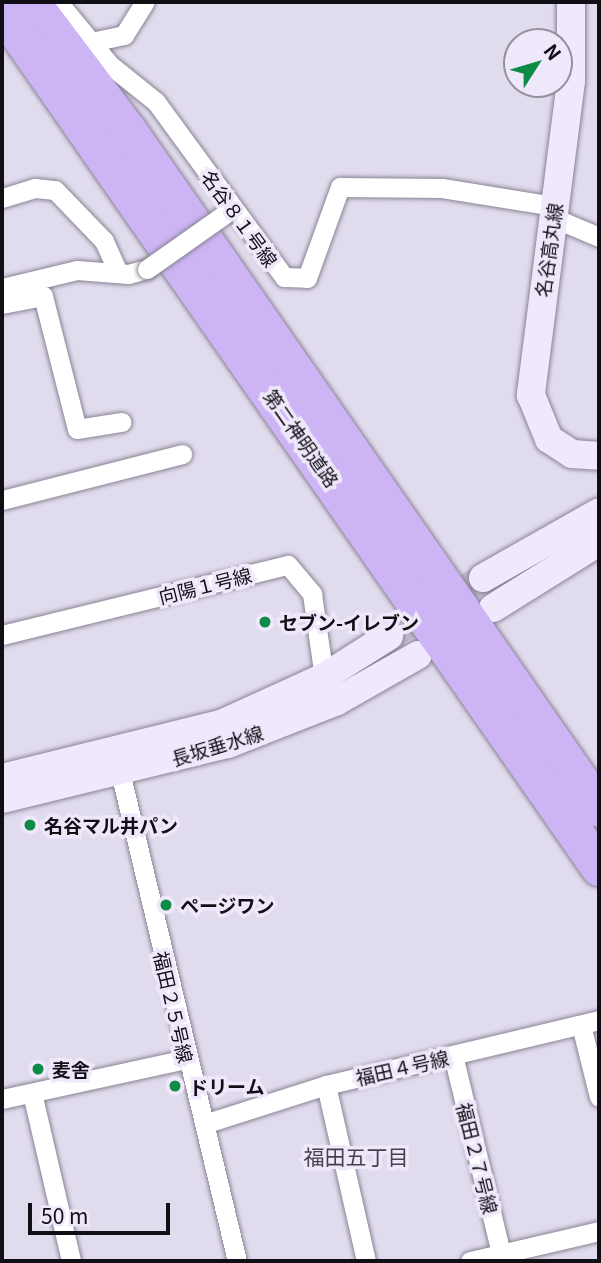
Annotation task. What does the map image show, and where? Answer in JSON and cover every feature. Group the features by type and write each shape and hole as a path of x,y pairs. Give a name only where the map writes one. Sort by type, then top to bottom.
{"highway":[{"name":"第二神明道路","path":"31,2 129,132 599,808"},
{"name":"第二神明道路","path":"2,11 599,866"}],"main road":[{"name":"名谷高丸線","path":"571,2 571,81 531,395 550,439 572,454 599,456"},
{"path":"483,578 599,513"},
{"path":"493,608 599,542"},
{"name":"長坂垂水線","path":"2,799 118,762 221,724 324,677 389,636"},
{"name":"長坂垂水線","path":"2,778 118,762 286,723 418,655"}],"street":[{"name":"名谷８１号線","path":"58,2 91,42 156,102 229,211 284,277 307,278 340,187 442,188 554,212 599,237"},
{"path":"91,42 124,35 145,2"},
{"path":"2,198 36,188 55,190 104,241 118,273"},
{"path":"2,288 78,270 118,273 146,268 229,211"},
{"path":"2,304 43,296 77,429 121,422"},
{"path":"2,500 182,454"},
{"name":"向陽１号線","path":"2,635 288,565 312,594 324,677"},
{"name":"福田２５号線","path":"118,762 185,1059 207,1122 237,1261"},
{"path":"590,1022 599,1097"},
{"name":"福田４号線","path":"207,1122 326,1085 590,1022"},
{"name":"福田２７号線","path":"453,1055 502,1258"},
{"path":"2,1099 185,1059"},
{"path":"326,1085 366,1261"},
{"path":"32,1093 71,1261"},
{"path":"470,1261 502,1258 599,1231"}],"tunnel":[{"path":"389,636 483,578"}],"place":[{"name":"セブン-イレブン","path":"265,622"},
{"name":"名谷マル井パン","path":"30,825"},
{"name":"ページワン","path":"166,905"},
{"name":"麦舎","path":"38,1069"},
{"name":"ドリーム","path":"175,1086"}],"district":[{"name":"福田五丁目","path":"356,1156"}]}
